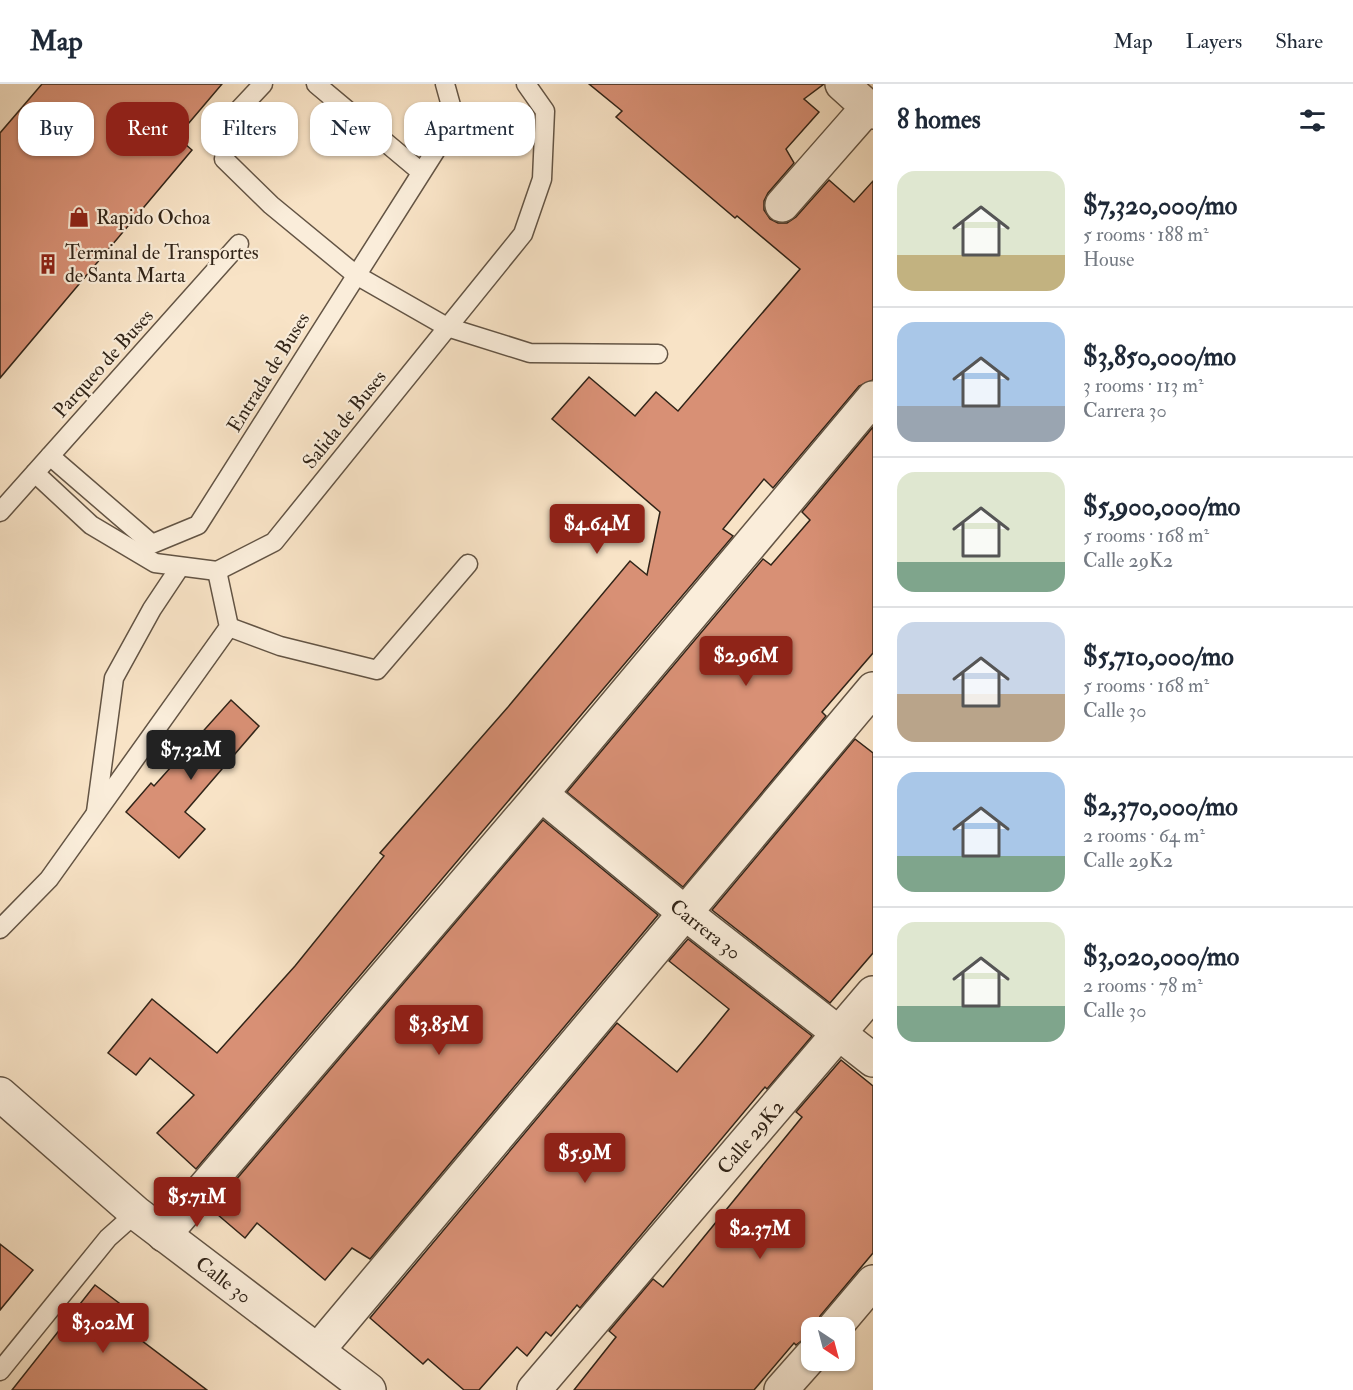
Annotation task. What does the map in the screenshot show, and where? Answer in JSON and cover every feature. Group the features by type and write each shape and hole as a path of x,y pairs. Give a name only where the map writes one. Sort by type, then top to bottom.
{"street":[{"path":"782,205 870,110 842,84"},
{"path":"164,1235 872,403"},
{"path":"318,1350 873,689"},
{"name":"Carrera 30","path":"541,794 685,913 873,1060"},
{"name":"Calle 29K2","path":"534,1390 873,993"},
{"name":"Calle 30","path":"0,1094 136,1213 369,1390"},
{"path":"843,1317 873,1282"},
{"path":"781,1390 801,1367"}],"lane":[{"path":"262,84 235,114 224,159 271,205 356,275 447,327 530,353 658,354"},
{"path":"316,84 421,172"},
{"name":"Entrada de Buses","path":"50,456 152,543 198,525 454,120 445,84"},
{"name":"Salida de Buses","path":"217,572 274,542 523,234 542,179 545,111 526,84"},
{"name":"Parqueo de Buses","path":"0,512 239,244"},
{"path":"0,929 49,879 229,627 217,572 155,563 91,525 35,473"},
{"path":"229,627 280,646 377,670 468,564"},
{"path":"95,815 114,678 152,609 180,567"},
{"path":"0,1371 108,1238 136,1213"}],"building":[{"name":"Terminal de Transportes de Santa Marta","path":"42,84 222,84 207,102 201,102 201,109 189,123 189,102 106,102 106,156 187,156 0,378 0,133 18,112 18,156 94,156 94,102 27,102"},
{"path":"589,84 824,84 804,99 819,112 786,149 794,163 768,193 764,201 764,210 770,219 778,223 787,223 796,217 829,180 854,202 873,181 873,380 859,386 773,488 764,479 723,529 733,536 196,1169 157,1133 194,1095 150,1058 136,1075 108,1053 152,999 217,1053 295,966 384,856 380,853 508,707 630,561 647,575 660,512 552,419 589,377 635,416 656,392 678,411 800,269 737,216 735,218 616,117 622,111"},
{"path":"873,427 873,653 822,712 826,716 683,887 567,792 763,559 771,565 810,520 802,512"},
{"path":"231,700 259,726 185,812 205,829 179,858 126,812 151,783 154,786"},
{"path":"855,739 873,753 873,953 830,1003 712,910"},
{"path":"543,820 658,915 370,1259 352,1248 325,1280 257,1223 245,1238 211,1209"},
{"path":"688,939 812,1036 767,1089 765,1087 580,1308 577,1305 551,1336 546,1332 527,1356 517,1347 479,1390 464,1390 428,1359 423,1364 370,1318 617,1023 677,1072 729,1009 669,961"},
{"path":"841,1060 873,1086 873,1253 820,1317 801,1317 801,1341 796,1345 794,1343 754,1390 574,1390 616,1337 609,1331 653,1279 663,1287 802,1117 796,1112"},
{"path":"0,1244 33,1270 0,1310"},
{"path":"95,1285 147,1324 137,1337 207,1390 12,1390"}],"place":[{"name":"Rapido Ochoa","path":"79,217"},
{"name":"Terminal de Transportes de Santa Marta","path":"48,264"}]}
